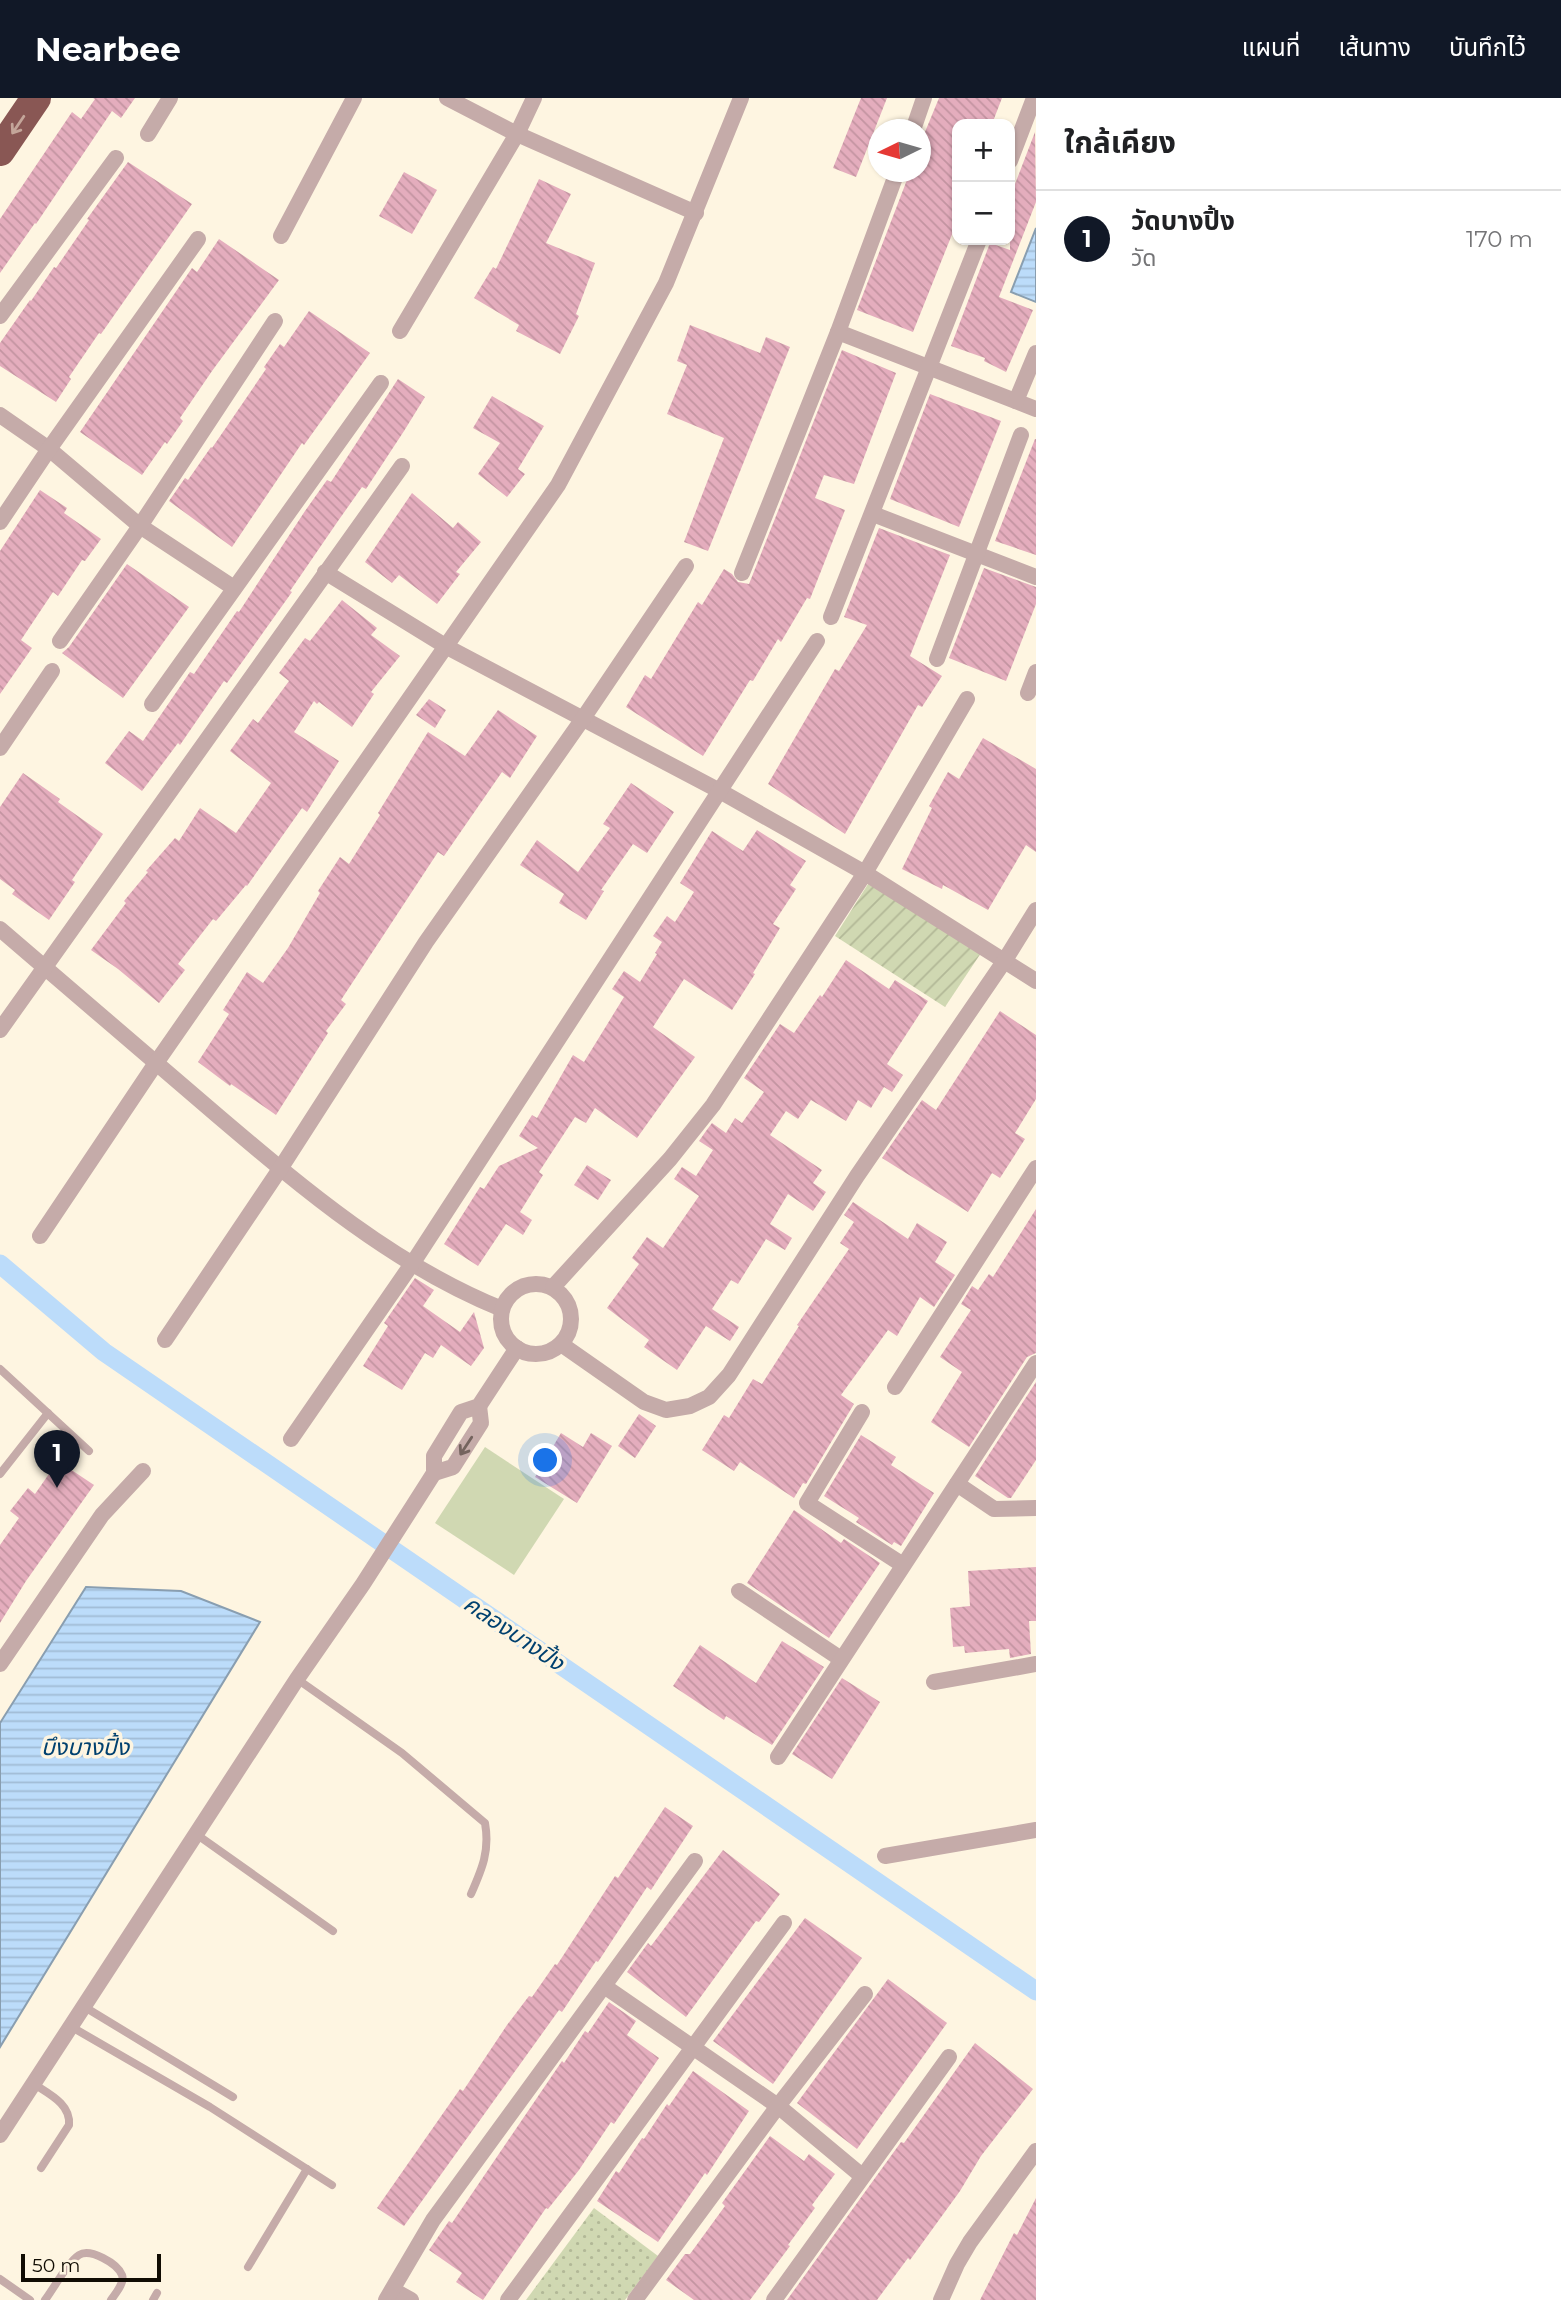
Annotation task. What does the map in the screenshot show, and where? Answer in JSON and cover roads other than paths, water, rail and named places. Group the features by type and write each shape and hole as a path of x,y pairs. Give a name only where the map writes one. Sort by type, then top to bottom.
{"highway":[{"path":"0,151 36,98"}],"street":[{"path":"148,134 170,98"},
{"path":"281,236 354,98"},
{"path":"447,98 517,134 696,213"},
{"path":"400,331 517,134 534,98"},
{"path":"40,1236 156,1063 558,485 666,283 741,98"},
{"path":"917,119 924,98"},
{"path":"1015,148 1034,98"},
{"path":"0,316 116,158"},
{"path":"742,573 838,332 893,182"},
{"path":"0,522 198,239"},
{"path":"831,617 977,245"},
{"path":"60,641 140,526 275,321"},
{"path":"838,332 1036,410"},
{"path":"1016,401 1036,353"},
{"path":"152,705 381,383"},
{"path":"0,415 49,449 140,526 234,588"},
{"path":"937,659 1021,435"},
{"path":"0,1030 402,466"},
{"path":"873,514 1036,578"},
{"path":"164,1340 280,1168 426,942 686,566"},
{"path":"325,572 447,647 718,790 865,873 1036,981"},
{"path":"291,1439 412,1264 718,790 817,642"},
{"path":"0,748 52,671"},
{"path":"1028,693 1036,672"},
{"path":"553,1287 670,1159 713,1105 865,873 967,699"},
{"path":"561,1344 644,1402 666,1410 690,1406 709,1397 729,1375 857,1176 1036,911"},
{"path":"0,929 280,1168 383,1247 474,1298 502,1309"},
{"path":"895,1387 1036,1168"},
{"path":"543,1284 562,1294 571,1314 571,1324 561,1344 551,1351 528,1353 517,1348 503,1331 502,1309 514,1292 523,1286 543,1284"},
{"path":"0,2135 413,1506 434,1473 434,1456 461,1412 479,1406 517,1348"},
{"path":"778,1757 1036,1363"},
{"path":"434,1473 453,1467 481,1423 479,1406"},
{"path":"862,1412 807,1503 903,1565"},
{"path":"0,1664 102,1515 143,1471"},
{"path":"957,1484 993,1509 1036,1508"},
{"path":"739,1591 841,1659"},
{"path":"934,1682 1036,1664"},
{"path":"885,1856 1036,1830"},
{"path":"411,2300 389,2295 433,2220 695,1861"},
{"path":"508,2300 784,1923"},
{"path":"604,1986 778,2106 862,2176"},
{"path":"635,2300 778,2106 865,1994"},
{"path":"774,2300 949,2057"},
{"path":"941,2300 970,2242 1036,2151"}],"lane":[{"path":"0,1370 89,1451"},
{"path":"0,1474 48,1413"},
{"path":"298,1679 402,1753 485,1823 488,1841 482,1869 471,1894"},
{"path":"196,1835 333,1931"},
{"path":"83,2006 233,2097"},
{"path":"71,2026 209,2107 332,2185"},
{"path":"33,2084 60,2101 69,2117 69,2125 41,2168"},
{"path":"248,2267 307,2169"},
{"path":"46,2300 75,2259 86,2252 115,2267 121,2274 119,2288 111,2300"},
{"path":"0,2279 30,2300"}],"water":[{"path":"1036,228 1036,302 1011,292"},
{"name":"บึงบางปิ้ง","path":"86,1587 181,1591 260,1622 0,2047 0,1723"}],"waterway":[{"name":"คลองบางปิ้ง","path":"0,1264 104,1352 1036,1991"}],"place":[{"name":"วัดบางปิ้ง","path":"57,1488"}]}
